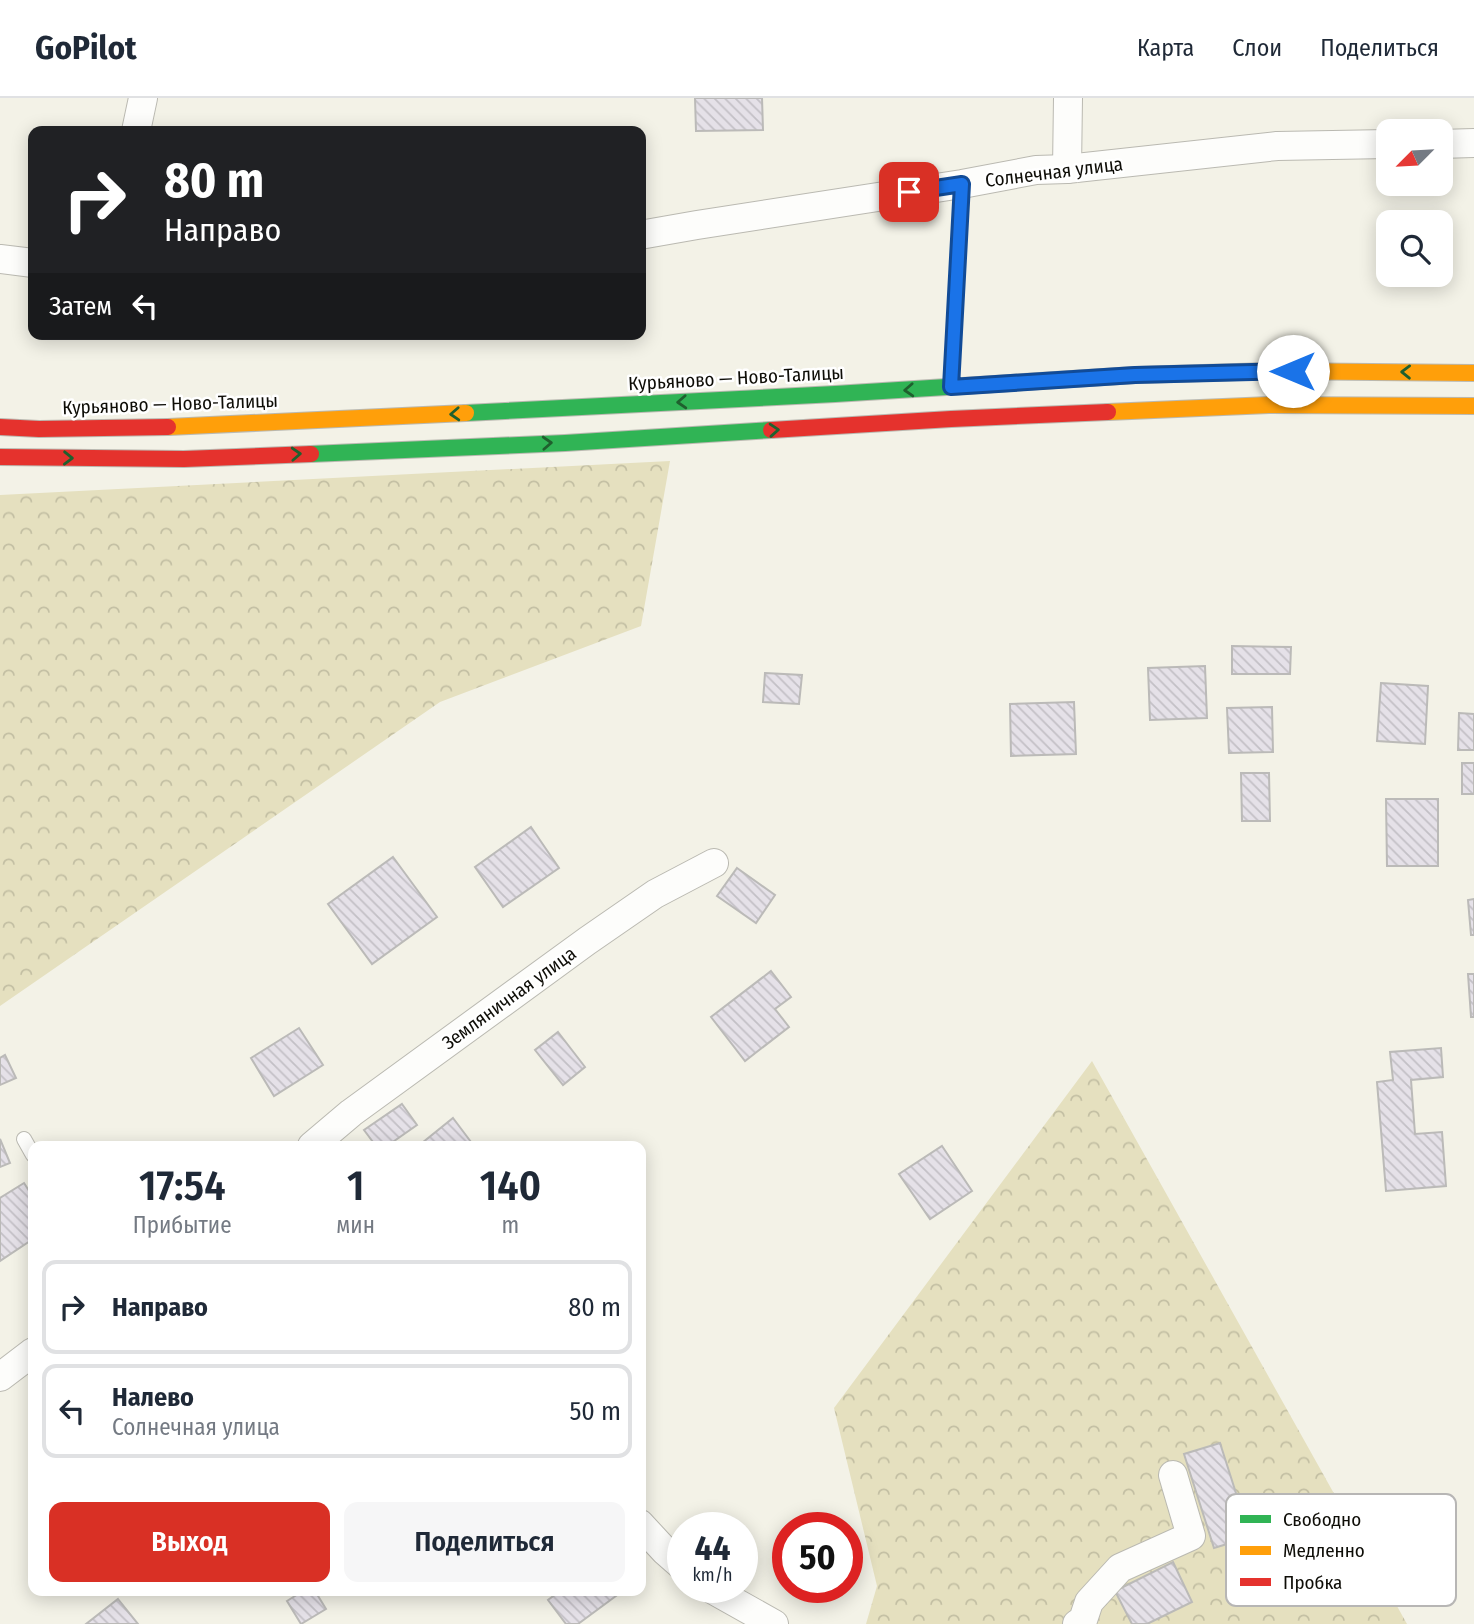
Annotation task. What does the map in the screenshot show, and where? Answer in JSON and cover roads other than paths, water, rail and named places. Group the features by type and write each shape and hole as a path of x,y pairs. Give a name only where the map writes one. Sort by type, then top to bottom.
{"main road":[{"name":"Курьяново — Ново-Талицы","path":"0,427 38,429 195,426 1270,370 1474,373"},
{"path":"0,457 184,459 565,443 951,419 1241,406 1474,406"}],"street":[{"path":"137,126 142,98"},
{"path":"1067,169 1068,98"},
{"path":"1453,144 1474,144"},
{"name":"Солнечная улица","path":"646,234 1036,170 1277,146 1376,145"},
{"path":"0,259 28,262"},
{"name":"Земляничная улица","path":"321,1141 351,1114 587,941 655,894 714,863"},
{"path":"0,1377 28,1356"},
{"path":"1077,1624 1083,1620 1089,1601 1120,1568 1191,1536 1173,1475"},
{"path":"646,1530 667,1553"},
{"path":"737,1603 774,1624"}],"lane":[{"path":"951,387 962,184"},
{"path":"24,1139 28,1146"}]}
